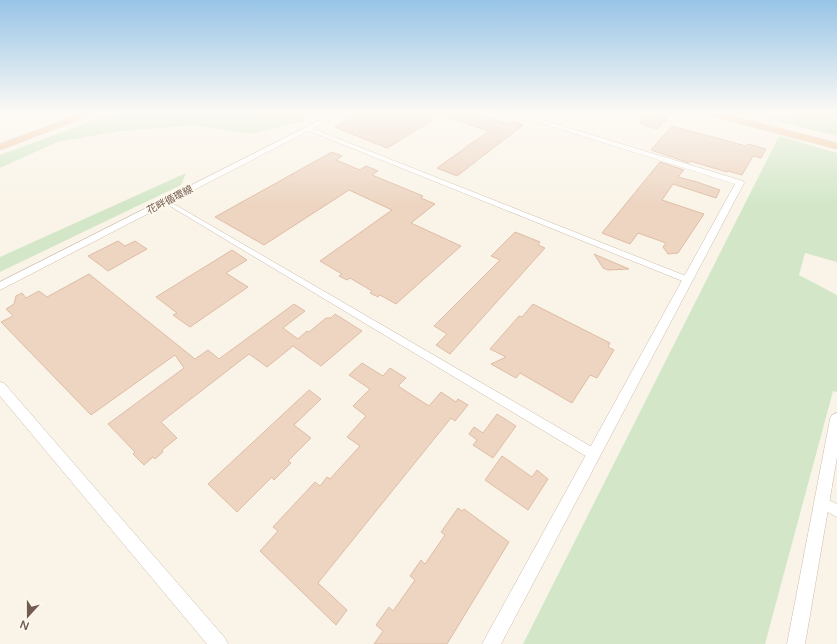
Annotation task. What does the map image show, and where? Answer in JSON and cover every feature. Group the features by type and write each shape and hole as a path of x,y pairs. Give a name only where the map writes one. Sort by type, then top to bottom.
{"highway":[{"path":"0,147 11,143"},
{"path":"826,143 837,146"}],"street":[{"name":"花畔循環線","path":"0,286 282,143"},
{"path":"344,143 688,280"},
{"path":"491,644 740,183 610,143"},
{"path":"167,202 593,454"},
{"path":"0,387 219,644"},
{"path":"796,644 837,419"},
{"path":"822,503 837,511"}],"green space":[{"path":"32,143 55,143 0,168 0,155"},
{"path":"775,143 803,143 837,153 837,262 805,253 799,275 837,295 837,392 833,391 765,644 523,644"},
{"path":"186,173 181,185 0,272 0,257"}],"building":[{"path":"375,143 395,143 387,148"},
{"path":"472,143 500,143 457,176 437,168"},
{"path":"657,143 735,143 746,146 748,144 766,149 761,158 753,156 742,175 690,161 689,163 651,150"},
{"path":"332,152 342,156 336,160 360,170 366,166 378,171 372,175 423,196 421,198 435,204 411,223 461,246 396,304 380,295 378,297 370,293 372,291 350,278 347,280 339,276 342,274 320,261 392,210 349,190 264,245 215,217"},
{"path":"660,162 684,170 678,177 720,190 716,198 673,184 662,200 704,214 678,253 668,254 663,247 666,243 638,233 630,244 602,233"},
{"path":"515,232 540,242 538,245 545,248 450,354 436,345 447,334 434,326 500,260 491,256"},
{"path":"118,241 125,246 135,241 147,249 108,271 88,256"},
{"path":"232,250 247,260 226,273 248,287 190,327 173,315 177,313 156,297"},
{"path":"594,254 629,269 608,270 603,268"},
{"path":"89,274 195,359 208,350 219,359 294,304 305,311 283,328 298,339 326,318 331,318 335,314 362,331 321,366 293,346 267,367 249,354 161,422 177,438 162,450 163,452 155,459 153,457 144,465 133,454 135,452 108,424 184,368 175,355 91,415 1,322 13,316 6,309 14,304 16,296 22,293 26,298 39,291 47,297"},
{"path":"533,304 610,343 608,347 614,350 597,378 590,375 572,403 520,373 516,378 491,364 506,357 490,349 519,316 522,317"},
{"path":"362,363 383,376 390,368 406,378 398,386 429,406 441,392 456,402 458,399 468,405 455,421 451,418 318,583 347,610 336,625 260,551 278,531 273,527 315,482 320,486 327,477 330,479 360,446 347,437 366,416 353,406 370,389 349,375"},
{"path":"309,390 321,399 294,425 311,438 288,461 291,463 274,480 272,477 237,512 208,484"},
{"path":"497,414 516,426 493,458 473,445 477,440 469,434 474,427 483,433"},
{"path":"502,456 532,477 537,470 548,479 528,510 485,480"},
{"path":"458,508 462,511 464,509 509,542 447,644 374,644 383,631 376,625 389,607 393,611 415,580 410,576 421,560 425,564 445,535 441,532"}]}
